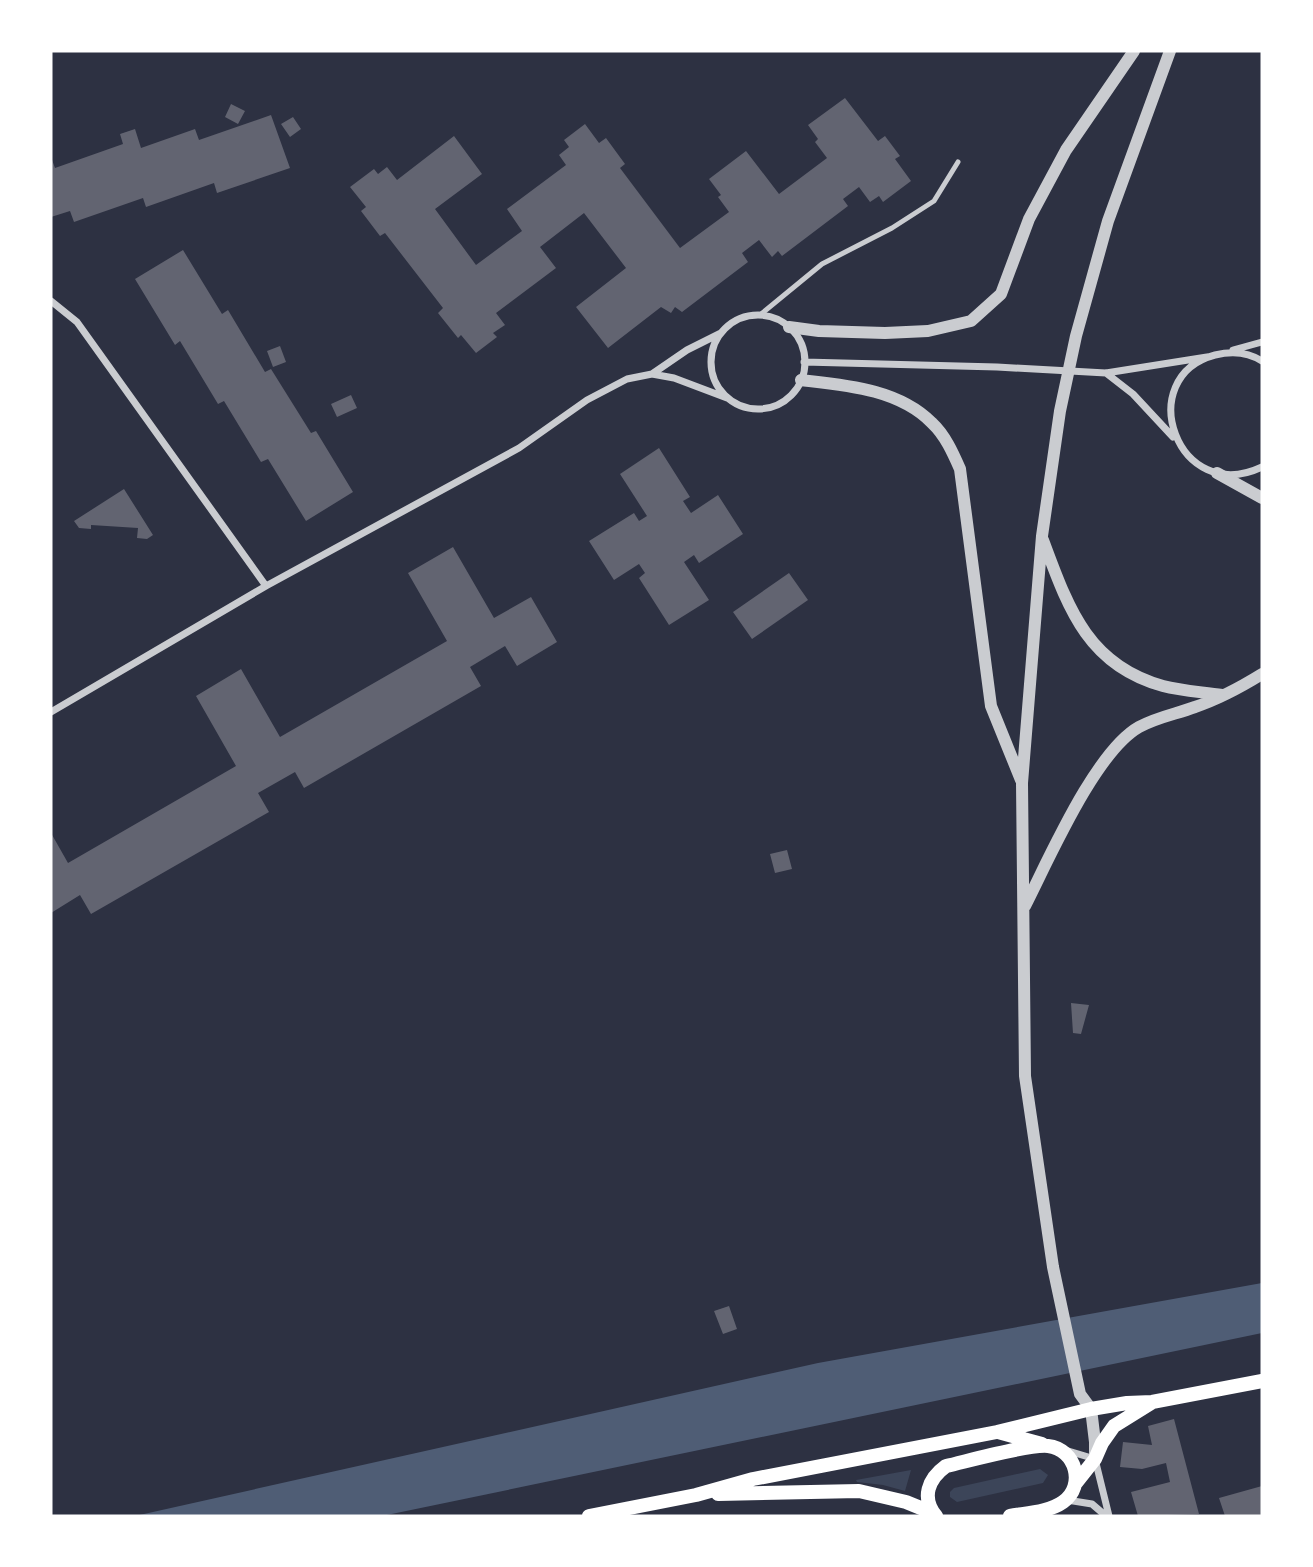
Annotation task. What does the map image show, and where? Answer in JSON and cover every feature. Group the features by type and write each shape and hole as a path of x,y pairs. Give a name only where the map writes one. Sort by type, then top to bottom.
{"main road":[{"path":"589,1516 1091,1409 1152,1402 1262,1381"},
{"path":"1010,1516 1057,1506 1066,1500 1114,1426 1152,1402"},
{"path":"934,1515 928,1503 930,1482 937,1473 993,1432 1055,1447 1073,1464 1076,1483"},
{"path":"946,1466 1041,1445 1055,1447"},
{"path":"696,1495 859,1491 906,1502 934,1515"}],"street":[{"path":"789,327 885,333 928,331 971,321 1001,295 1029,219 1066,150 1134,51"},
{"path":"1107,1516 1095,1459 1091,1409 1080,1394 1054,1268 1025,1076 1022,783 1042,536 1060,411 1076,336 1108,221 1170,51"},
{"path":"51,301 77,322 266,586"},
{"path":"51,712 266,586 519,448 587,400 627,379 652,374 674,378 727,398 740,406 769,408 794,392 801,380 804,362 799,338 789,327 781,321 760,315 745,317 732,323 652,374"},
{"path":"721,332 710,359 712,374 727,398"},
{"path":"804,362 1106,373 1208,357 1262,342"},
{"path":"1223,353 1240,352 1262,361"},
{"path":"1208,357 1187,372 1174,393 1170,410 1171,426 1187,456 1262,498"},
{"path":"1106,373 1133,394 1178,442"},
{"path":"801,380 854,386 883,394 932,422 949,445 960,469 991,706 1022,783"},
{"path":"1217,473 1234,475 1262,467"},
{"path":"1042,536 1070,610 1086,636 1102,654 1122,669 1164,686 1224,695"},
{"path":"1024,910 1085,790 1119,744 1136,729 1156,718 1224,695 1262,674"},
{"path":"1064,1415 1080,1394"},
{"path":"1055,1447 1073,1450 1095,1459"},
{"path":"1066,1500 1091,1504 1107,1516"}],"lane":[{"path":"760,315 822,264 892,228 934,201 958,162"}],"shaded area":[{"path":"1262,1283 1262,1333 382,1516 135,1516 818,1363"},
{"path":"1040,1469 1048,1475 1043,1483 957,1502 950,1497 954,1488"},
{"path":"911,1470 905,1491 856,1480"}],"building":[{"path":"845,98 878,141 885,136 900,156 895,159 911,181 883,202 879,196 870,202 859,187 843,199 848,206 782,256 778,251 772,257 759,240 742,253 748,262 682,312 675,307 671,313 661,307 608,348 576,307 626,268 584,213 540,247 556,268 496,313 505,325 493,333 497,337 476,353 461,335 458,338 438,313 443,308 385,233 380,236 361,211 366,207 350,187 374,169 378,174 387,167 397,180 454,136 482,174 435,209 476,265 522,231 507,209 566,165 559,155 569,147 564,140 585,124 599,143 606,138 625,164 620,168 680,248 729,212 709,179 746,151 779,194 827,158 815,142 818,139 808,125"},
{"path":"231,104 245,111 238,124 225,117"},
{"path":"271,115 290,168 217,193 214,183 146,207 143,198 74,222 70,211 51,217 51,157 55,168 123,144 120,134 135,129 141,148 195,129 199,140"},
{"path":"293,117 301,129 290,137 281,124"},
{"path":"183,250 222,314 228,310 265,372 271,369 311,433 316,431 353,492 306,521 268,459 261,462 224,401 218,404 180,341 175,345 135,279"},
{"path":"280,346 286,362 273,367 267,351"},
{"path":"351,395 357,408 337,417 331,404"},
{"path":"659,448 690,497 683,501 691,513 718,495 743,534 699,563 694,555 684,562 709,600 669,625 639,578 645,573 639,564 614,580 589,541 634,513 639,521 647,516 620,474"},
{"path":"124,489 153,535 147,539 137,538 138,528 91,525 91,529 79,528 74,521"},
{"path":"453,547 494,618 531,597 557,642 517,666 505,646 470,667 481,686 304,788 295,772 258,793 269,812 91,914 80,895 51,913 51,833 68,863 236,766 196,696 241,669 280,737 447,641 408,573"},
{"path":"789,573 808,600 752,639 733,612"},
{"path":"787,850 792,869 775,873 770,854"},
{"path":"1071,1003 1089,1005 1081,1034 1073,1033"},
{"path":"729,1306 737,1329 723,1334 714,1311"},
{"path":"1174,1419 1199,1514 1138,1516 1131,1492 1170,1482 1166,1463 1142,1469 1120,1467 1123,1442 1152,1445 1148,1426"},
{"path":"1262,1486 1262,1516 1225,1516 1219,1498"}]}
